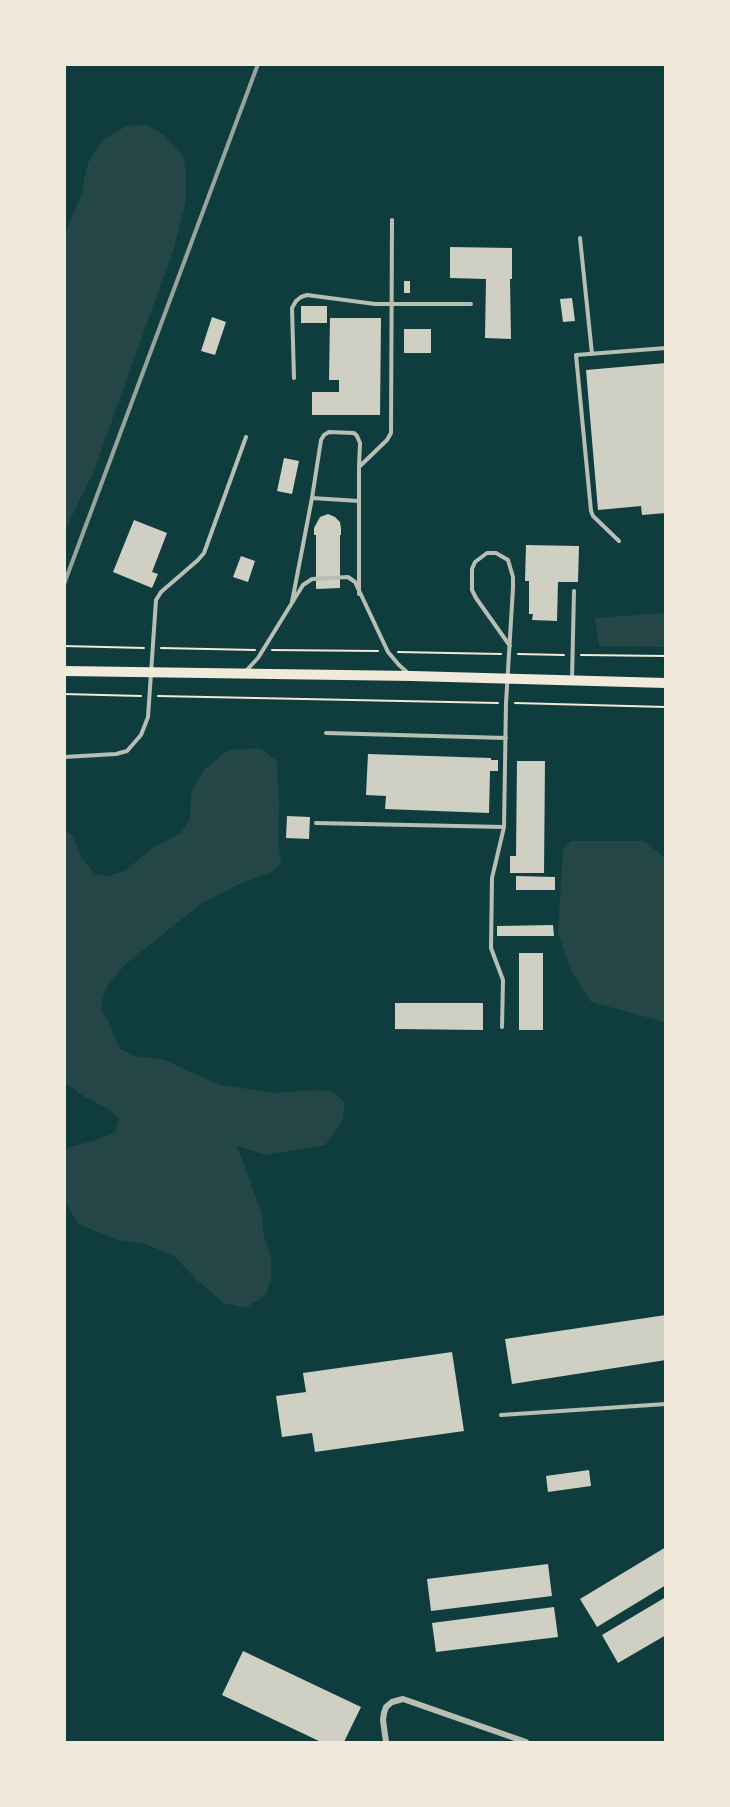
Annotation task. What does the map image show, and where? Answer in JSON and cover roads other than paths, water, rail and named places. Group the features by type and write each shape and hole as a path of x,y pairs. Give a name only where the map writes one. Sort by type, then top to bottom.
{"main road":[{"path":"64,671 412,676 666,683"}],"street":[{"path":"387,1743 383,1720 386,1707 392,1702 403,1699 526,1743"}],"lane":[{"path":"359,467 387,440 391,433 392,220"},
{"path":"579,238 592,354"},
{"path":"294,378 292,308 302,297 307,295 351,302 393,305 471,304"},
{"path":"619,541 593,516 591,511 576,355 666,348"},
{"path":"292,604 321,440 329,432 354,433 360,443 359,594"},
{"path":"64,757 116,754 127,751 141,735 148,717 155,605 158,597 204,553 246,437"},
{"path":"312,498 359,501"},
{"path":"502,1027 503,980 491,948 492,878 504,827 506,703 510,646 513,577 508,560 496,553 487,553 475,562 471,581 472,590 510,646"},
{"path":"243,674 263,650 303,585 312,579 348,577 355,582 388,652 412,676"},
{"path":"572,681 574,591"},
{"path":"326,733 506,738"},
{"path":"316,823 504,827"},
{"path":"501,1415 666,1404"}],"railway":[{"path":"64,584 258,64"}]}
